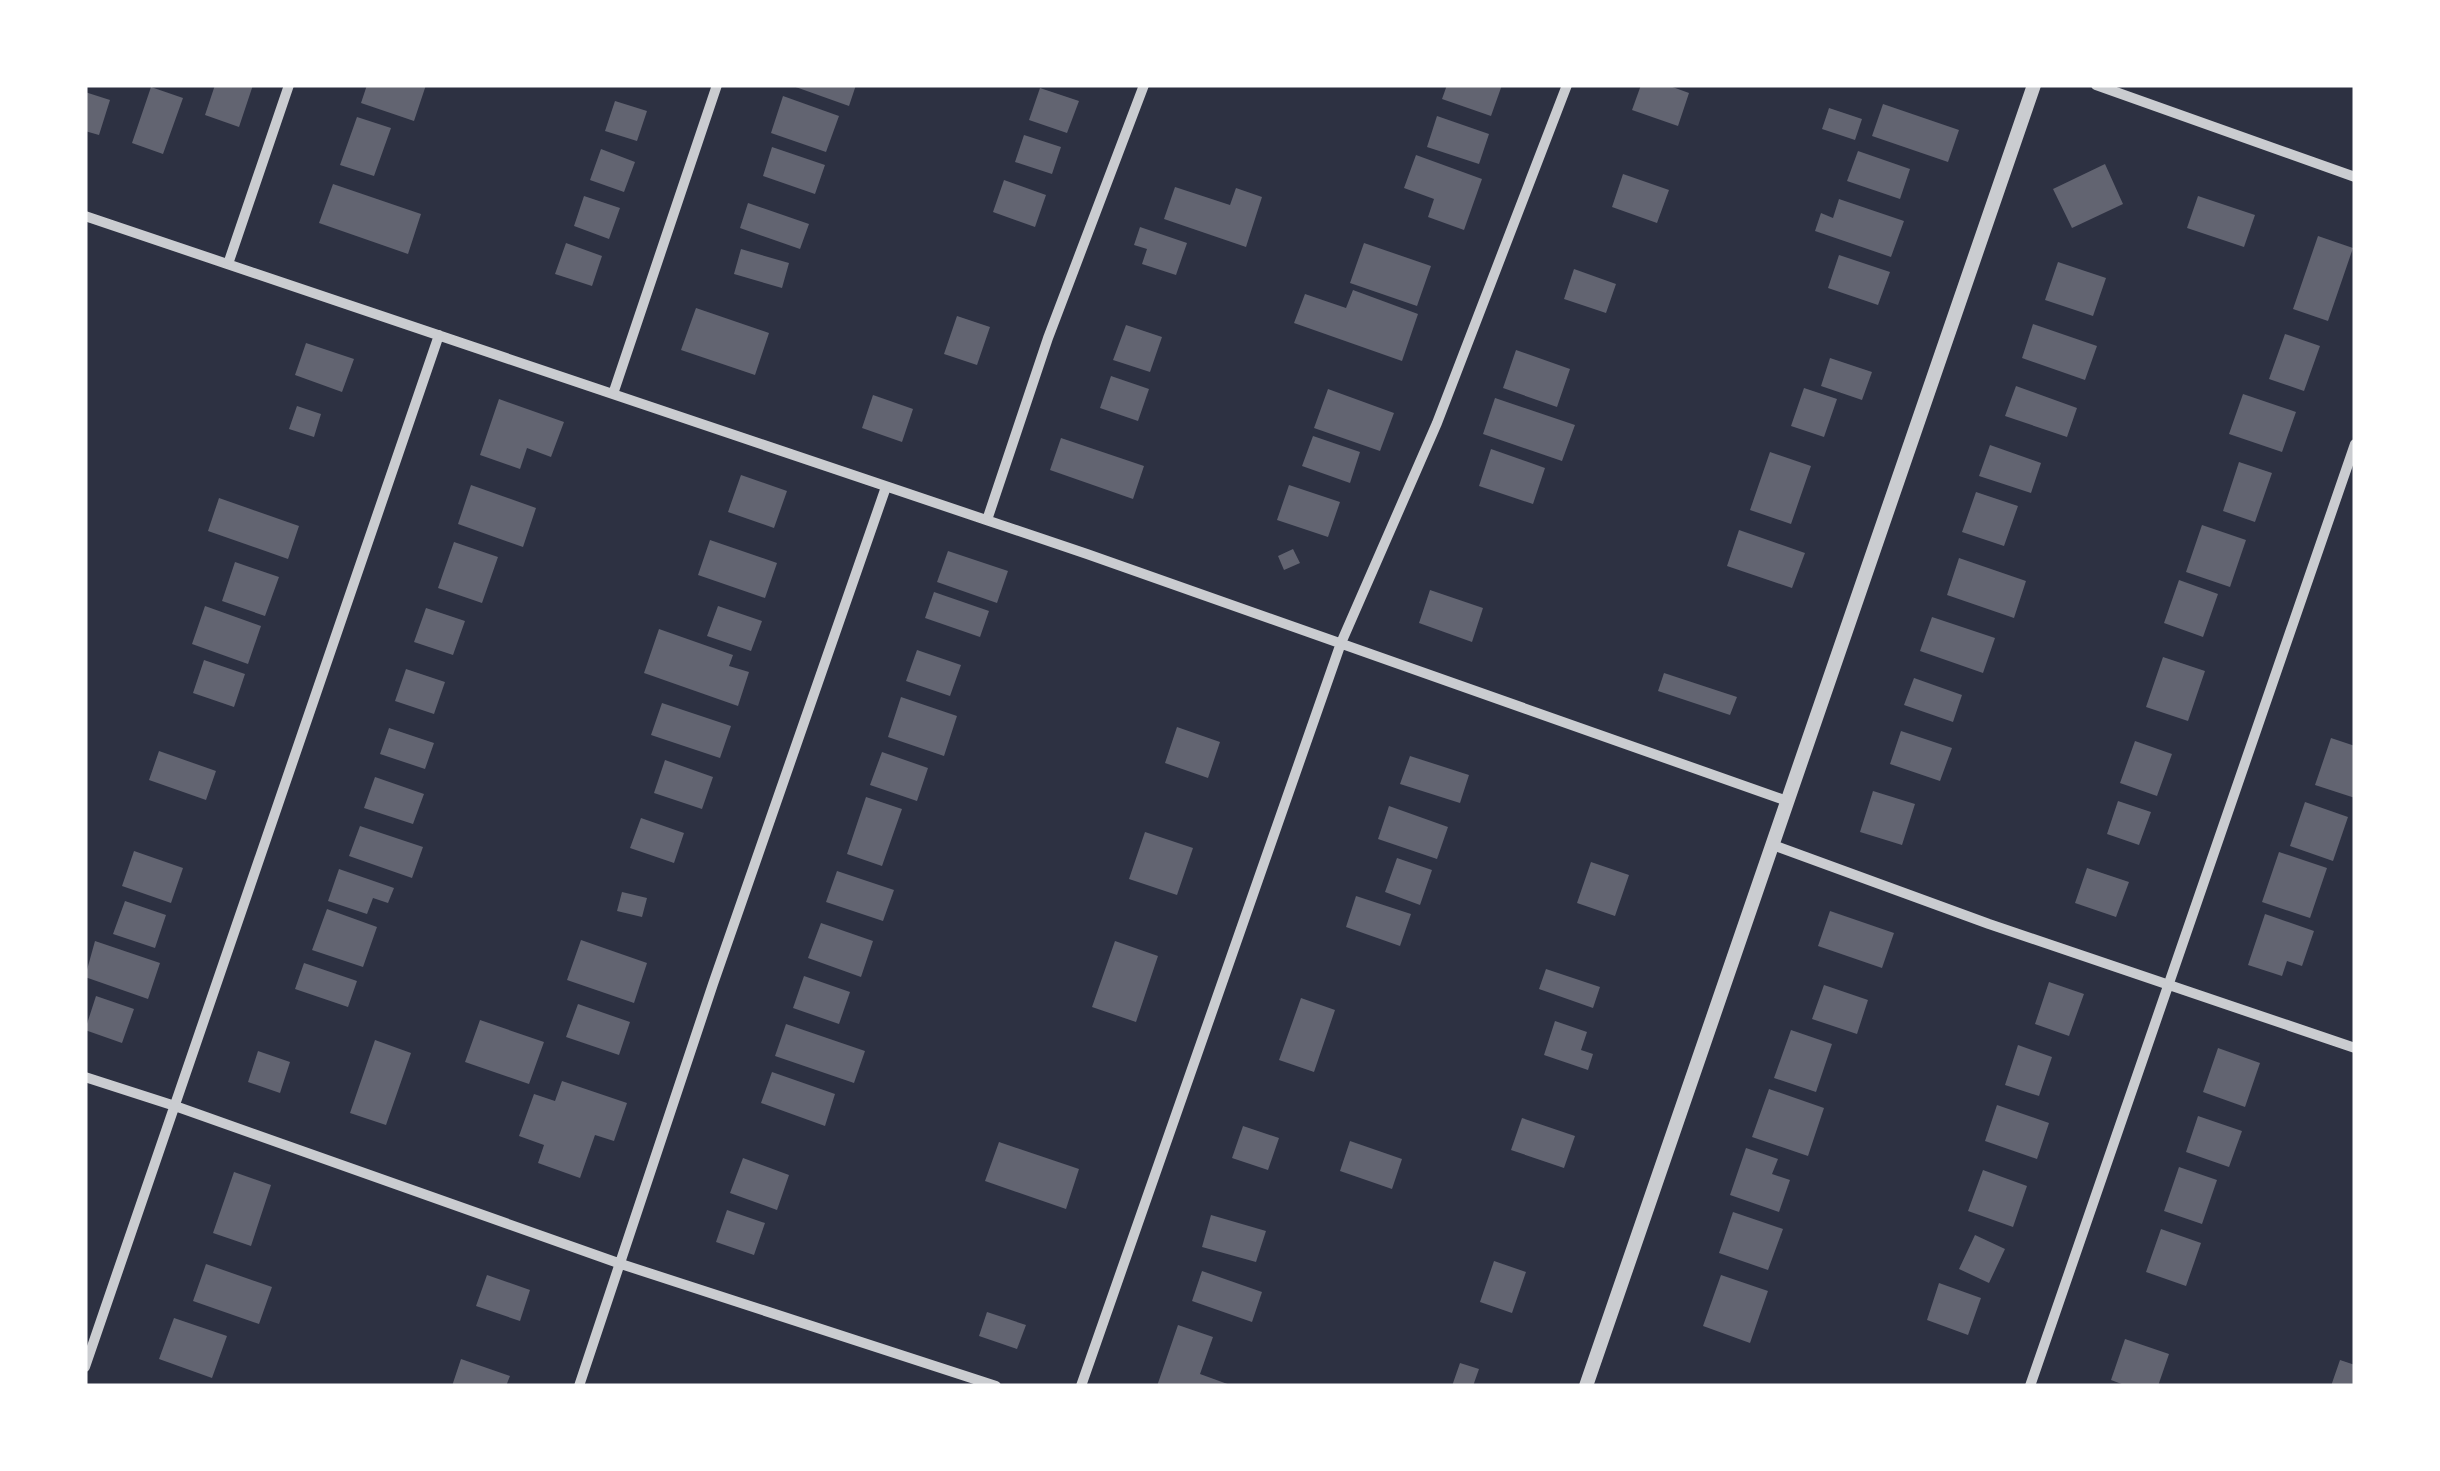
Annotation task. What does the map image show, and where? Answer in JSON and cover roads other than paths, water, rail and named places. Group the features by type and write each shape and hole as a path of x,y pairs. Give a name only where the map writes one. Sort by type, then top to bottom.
{"street":[{"path":"228,264 289,85"},
{"path":"612,394 716,85"},
{"path":"986,520 1048,338 1144,85"},
{"path":"1081,1386 1341,643 1437,423 1567,85"},
{"path":"1586,1386 2034,85"},
{"path":"2096,85 2355,177"},
{"path":"85,216 986,520 1787,800"},
{"path":"85,1367 439,335"},
{"path":"2030,1386 2355,444"},
{"path":"579,1386 719,966 886,487"},
{"path":"1772,845 2355,1048"},
{"path":"85,1077 621,1264 996,1386"}]}
